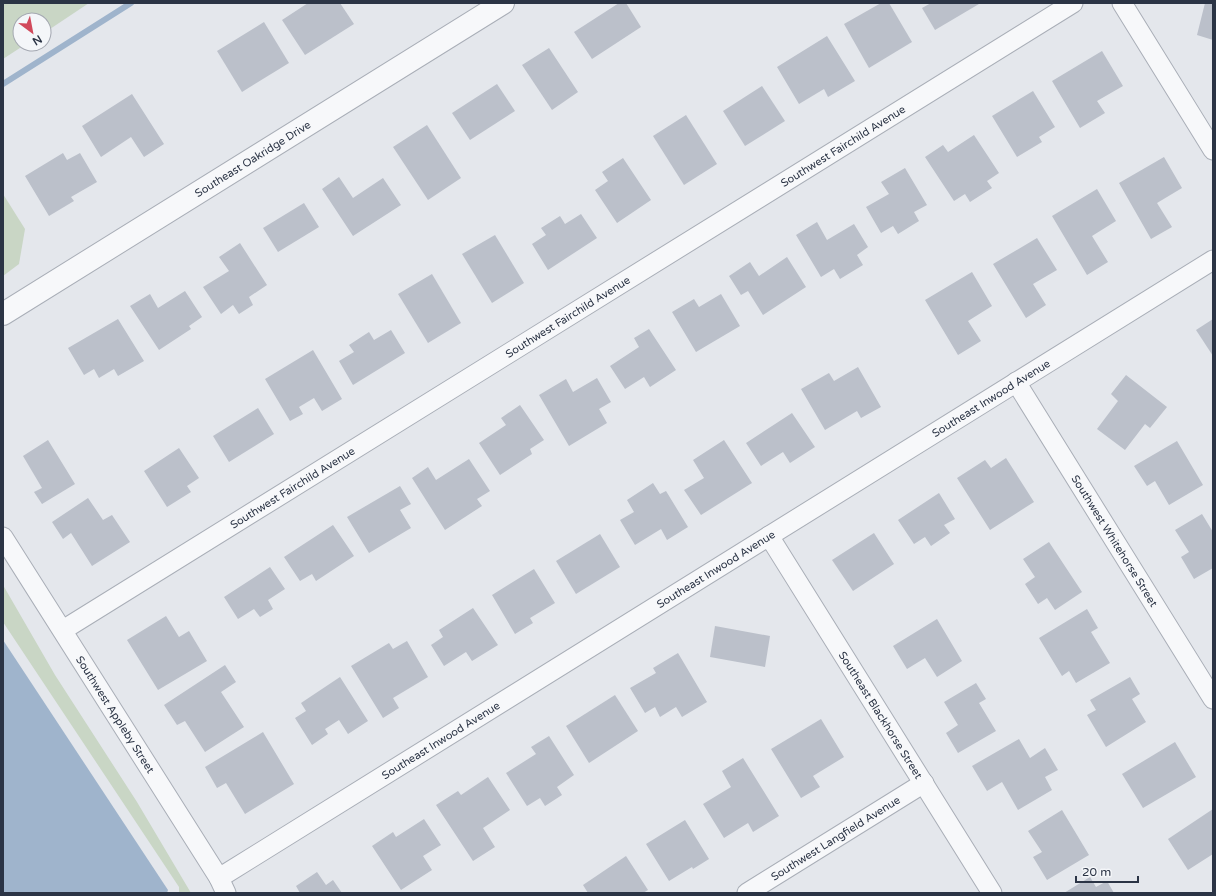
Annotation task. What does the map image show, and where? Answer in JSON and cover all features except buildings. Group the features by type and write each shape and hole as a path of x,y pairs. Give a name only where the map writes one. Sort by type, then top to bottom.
{"street":[{"name":"Southeast Oakridge Drive","path":"3,314 503,3"},
{"name":"Southwest Fairchild Avenue","path":"63,630 1073,3"},
{"path":"1122,3 1213,150"},
{"name":"Southeast Inwood Avenue","path":"223,886 769,536 1213,260"},
{"name":"Southwest Whitehorse Street","path":"1016,382 1213,699"},
{"name":"Southwest Appleby Street","path":"3,536 223,886"},
{"name":"Southeast Blackhorse Street","path":"769,536 992,893"},
{"name":"Southwest Langfield Avenue","path":"747,893 924,783"}],"green space":[{"path":"3,3 89,3 52,28 52,12 12,12 12,52 14,52 3,59"},
{"path":"3,194 25,229 19,264 3,276"},
{"path":"3,585 55,675 137,802 191,893 179,893 179,887 3,622"}],"water":[{"path":"3,640 168,890 167,893 3,893"}],"waterway":[{"path":"3,84 131,3"}]}
